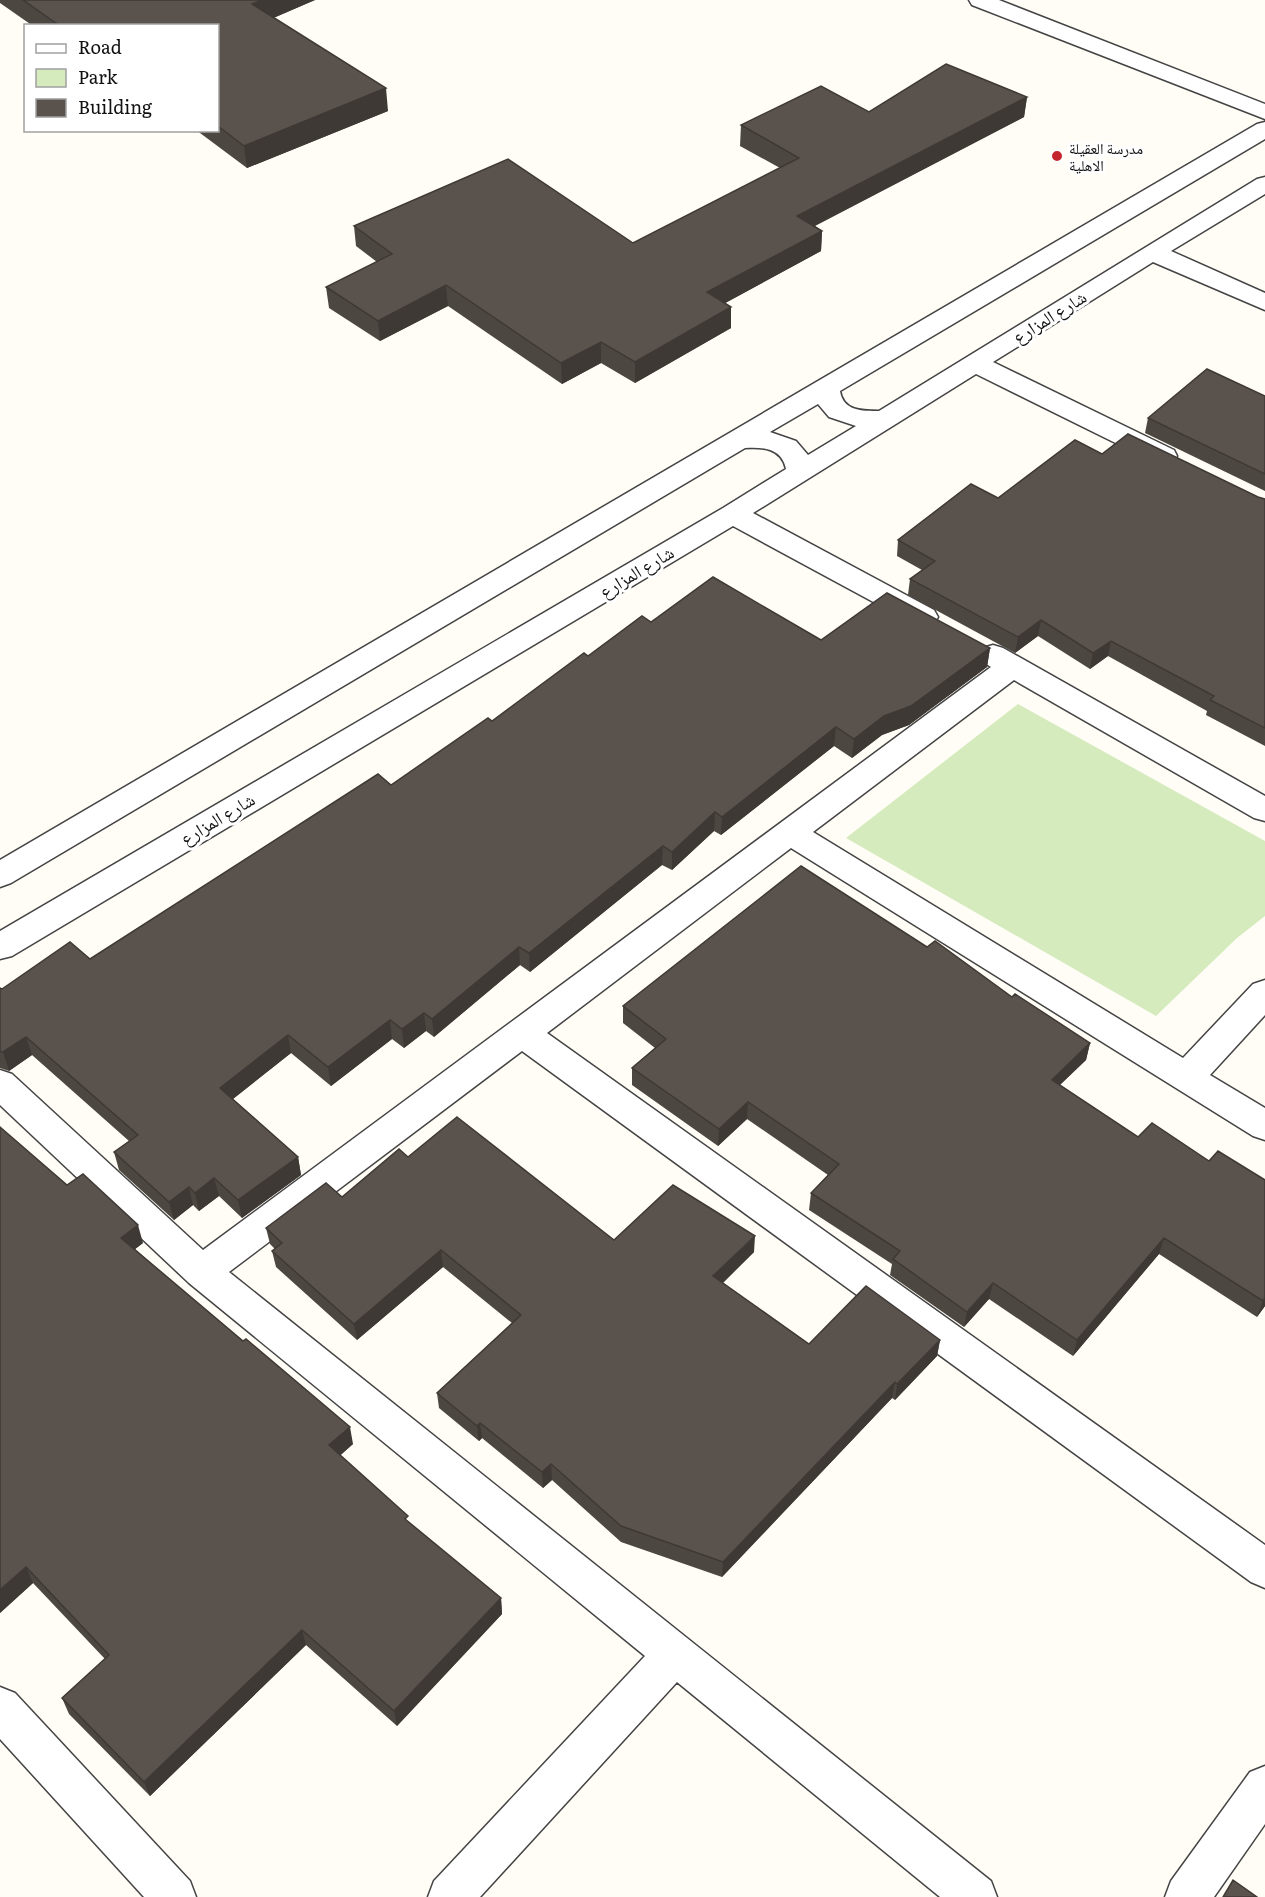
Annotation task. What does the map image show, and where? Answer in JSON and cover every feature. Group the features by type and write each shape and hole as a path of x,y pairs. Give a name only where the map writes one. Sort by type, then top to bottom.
{"street":[{"path":"980,0 1265,112"},
{"path":"0,875 1265,129"},
{"name":"شارع المزارع","path":"0,947 733,513 1265,184"},
{"path":"1152,252 1265,302"},
{"path":"974,363 1182,465"},
{"path":"826,388 826,399 835,409 848,416 866,420 884,419"},
{"path":"739,440 757,438 776,441 791,449 799,460 800,472"},
{"path":"733,513 1012,666 1265,810"},
{"path":"202,1272 1012,666"},
{"path":"789,832 1265,1126"},
{"path":"1186,1078 1265,993"},
{"path":"522,1033 1265,1569"},
{"path":"0,1084 202,1272 975,1897"},
{"path":"450,1897 675,1655"},
{"path":"0,1708 174,1897"},
{"path":"1187,1897 1265,1787"}],"green space":[{"path":"1018,704 1265,841 1265,916 1237,938 1156,1016 846,838"}],"building":[{"path":"23,0 262,0 252,4 386,88 244,146 219,127 219,24 57,24"},
{"path":"946,64 1027,97 797,216 822,231 707,292 731,307 635,362 601,342 561,363 446,285 378,321 326,287 392,254 354,226 508,159 633,243 799,158 741,125 821,86 869,112"},
{"path":"1207,369 1265,396 1265,474 1148,418"},
{"path":"1128,434 1265,499 1265,728 1210,700 1214,696 1111,641 1093,653 1041,620 1018,637 910,579 935,561 898,540 971,484 998,498 1075,440 1102,454"},
{"path":"713,577 821,640 887,593 990,648 911,706 884,716 854,739 836,727 722,817 715,812 672,852 663,846 529,953 519,947 432,1019 424,1013 402,1029 390,1020 328,1067 288,1035 220,1088 298,1157 238,1200 214,1178 195,1193 189,1187 169,1202 114,1152 138,1135 26,1037 0,1052 0,988 2,989 70,942 90,959 378,774 391,785 488,718 492,721 584,653 588,656 642,616 651,622"},
{"path":"801,866 927,947 935,941 1012,997 1015,994 1090,1043 1052,1080 1138,1137 1152,1123 1209,1161 1218,1151 1265,1180 1265,1298 1263,1301 1164,1238 1077,1340 993,1283 967,1312 893,1259 900,1251 811,1193 839,1164 748,1102 719,1129 632,1068 666,1039 623,1006"},
{"path":"457,1117 614,1240 673,1185 755,1236 713,1276 809,1344 866,1286 940,1340 897,1384 895,1382 723,1562 621,1526 551,1464 542,1472 480,1423 477,1426 437,1393 521,1315 441,1250 354,1324 272,1251 282,1243 266,1228 326,1183 342,1197 399,1149 408,1157"},
{"path":"0,1127 67,1185 83,1174 138,1225 121,1238 350,1427 329,1445 408,1516 405,1519 501,1598 394,1711 302,1630 144,1782 62,1698 109,1655 26,1567 0,1590"},
{"path":"1233,1880 1257,1897 1223,1897"}],"place":[{"name":"مدرسة العقيلة الاهلية","path":"1057,156"}]}
